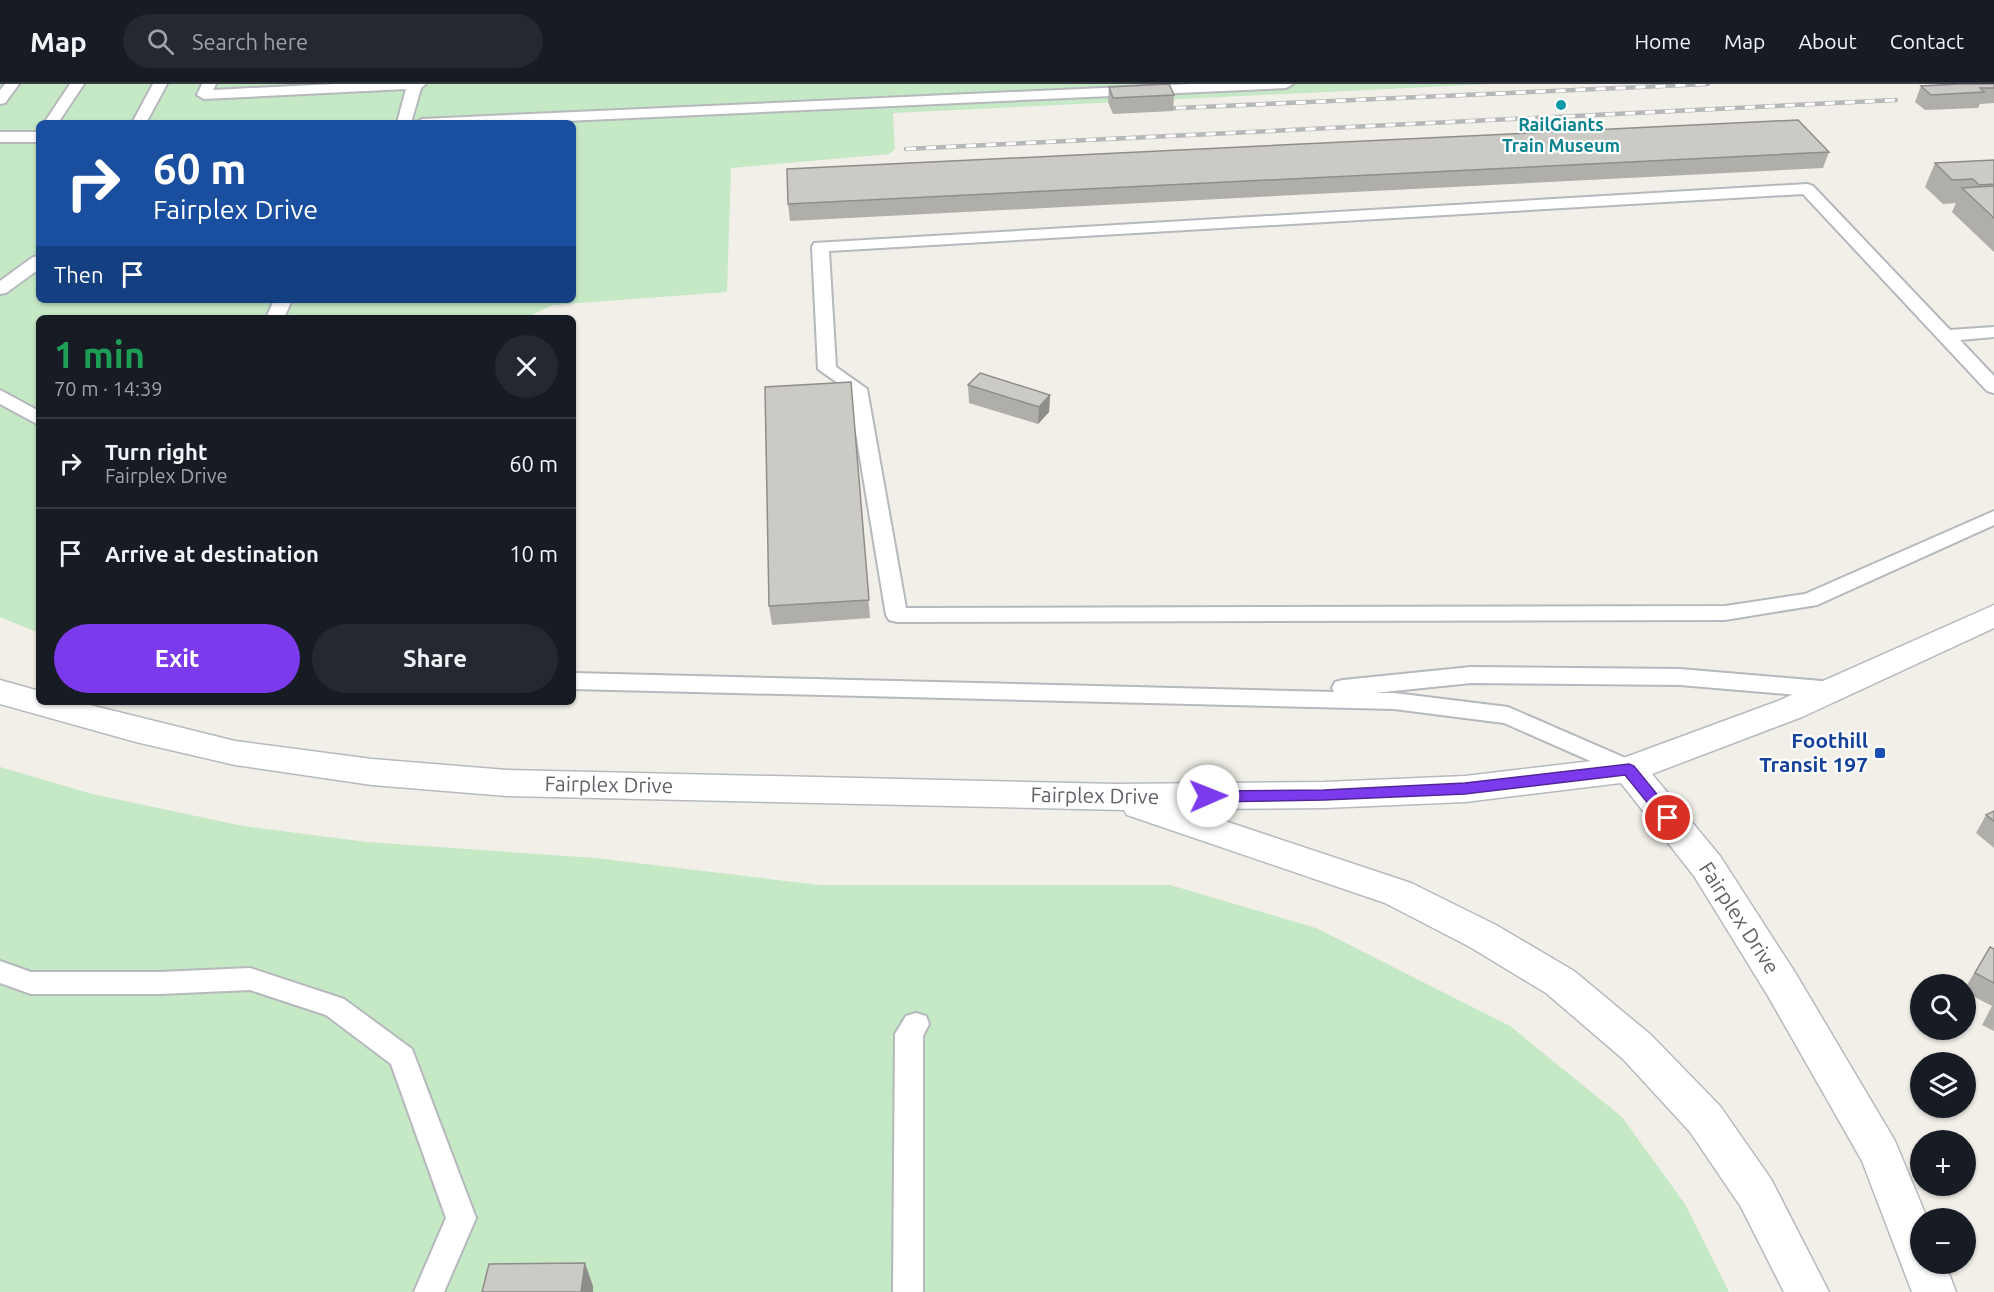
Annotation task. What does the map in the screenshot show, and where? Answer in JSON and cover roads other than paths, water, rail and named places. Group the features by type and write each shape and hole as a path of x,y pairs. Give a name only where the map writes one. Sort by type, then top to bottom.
{"main road":[{"path":"1629,769 1790,709 1994,615"},
{"name":"Fairplex Drive","path":"0,692 36,702"},
{"name":"Fairplex Drive","path":"47,705 136,730 235,753 372,772 507,783 1115,797 1324,795 1465,789 1629,769 1707,866 1782,986 1880,1154 1910,1231"},
{"path":"1115,797 1398,893 1483,936 1560,982 1637,1047 1704,1119 1756,1193 1807,1292"},
{"path":"1927,1274 1934,1292"}],"lane":[{"path":"0,100 12,84"},
{"path":"53,120 77,84"},
{"path":"140,120 160,84"},
{"path":"209,84 204,95 419,84"},
{"path":"405,120 415,84"},
{"path":"473,120 816,100 1286,84"},
{"path":"0,137 36,136"},
{"path":"1994,387 1807,189 820,247 827,369 858,389 897,615 1725,613 1809,600 1994,518"},
{"path":"0,289 36,263"},
{"path":"1946,336 1994,332"},
{"path":"0,396 36,417"},
{"path":"1250,697 1471,675 1680,677 1833,690"},
{"path":"576,681 1394,701 1508,715 1629,769"},
{"path":"0,972 31,983 160,983 250,978 335,1007 402,1057 461,1218 429,1292"},
{"path":"908,1292 909,1034 916,1024"}],"railway":[{"path":"1156,109 1708,84"},
{"path":"906,149 1896,100"}],"place":[{"name":"RailGiants Train Museum","path":"1561,105"},
{"name":"Foothill Transit 197","path":"1880,753"}]}
